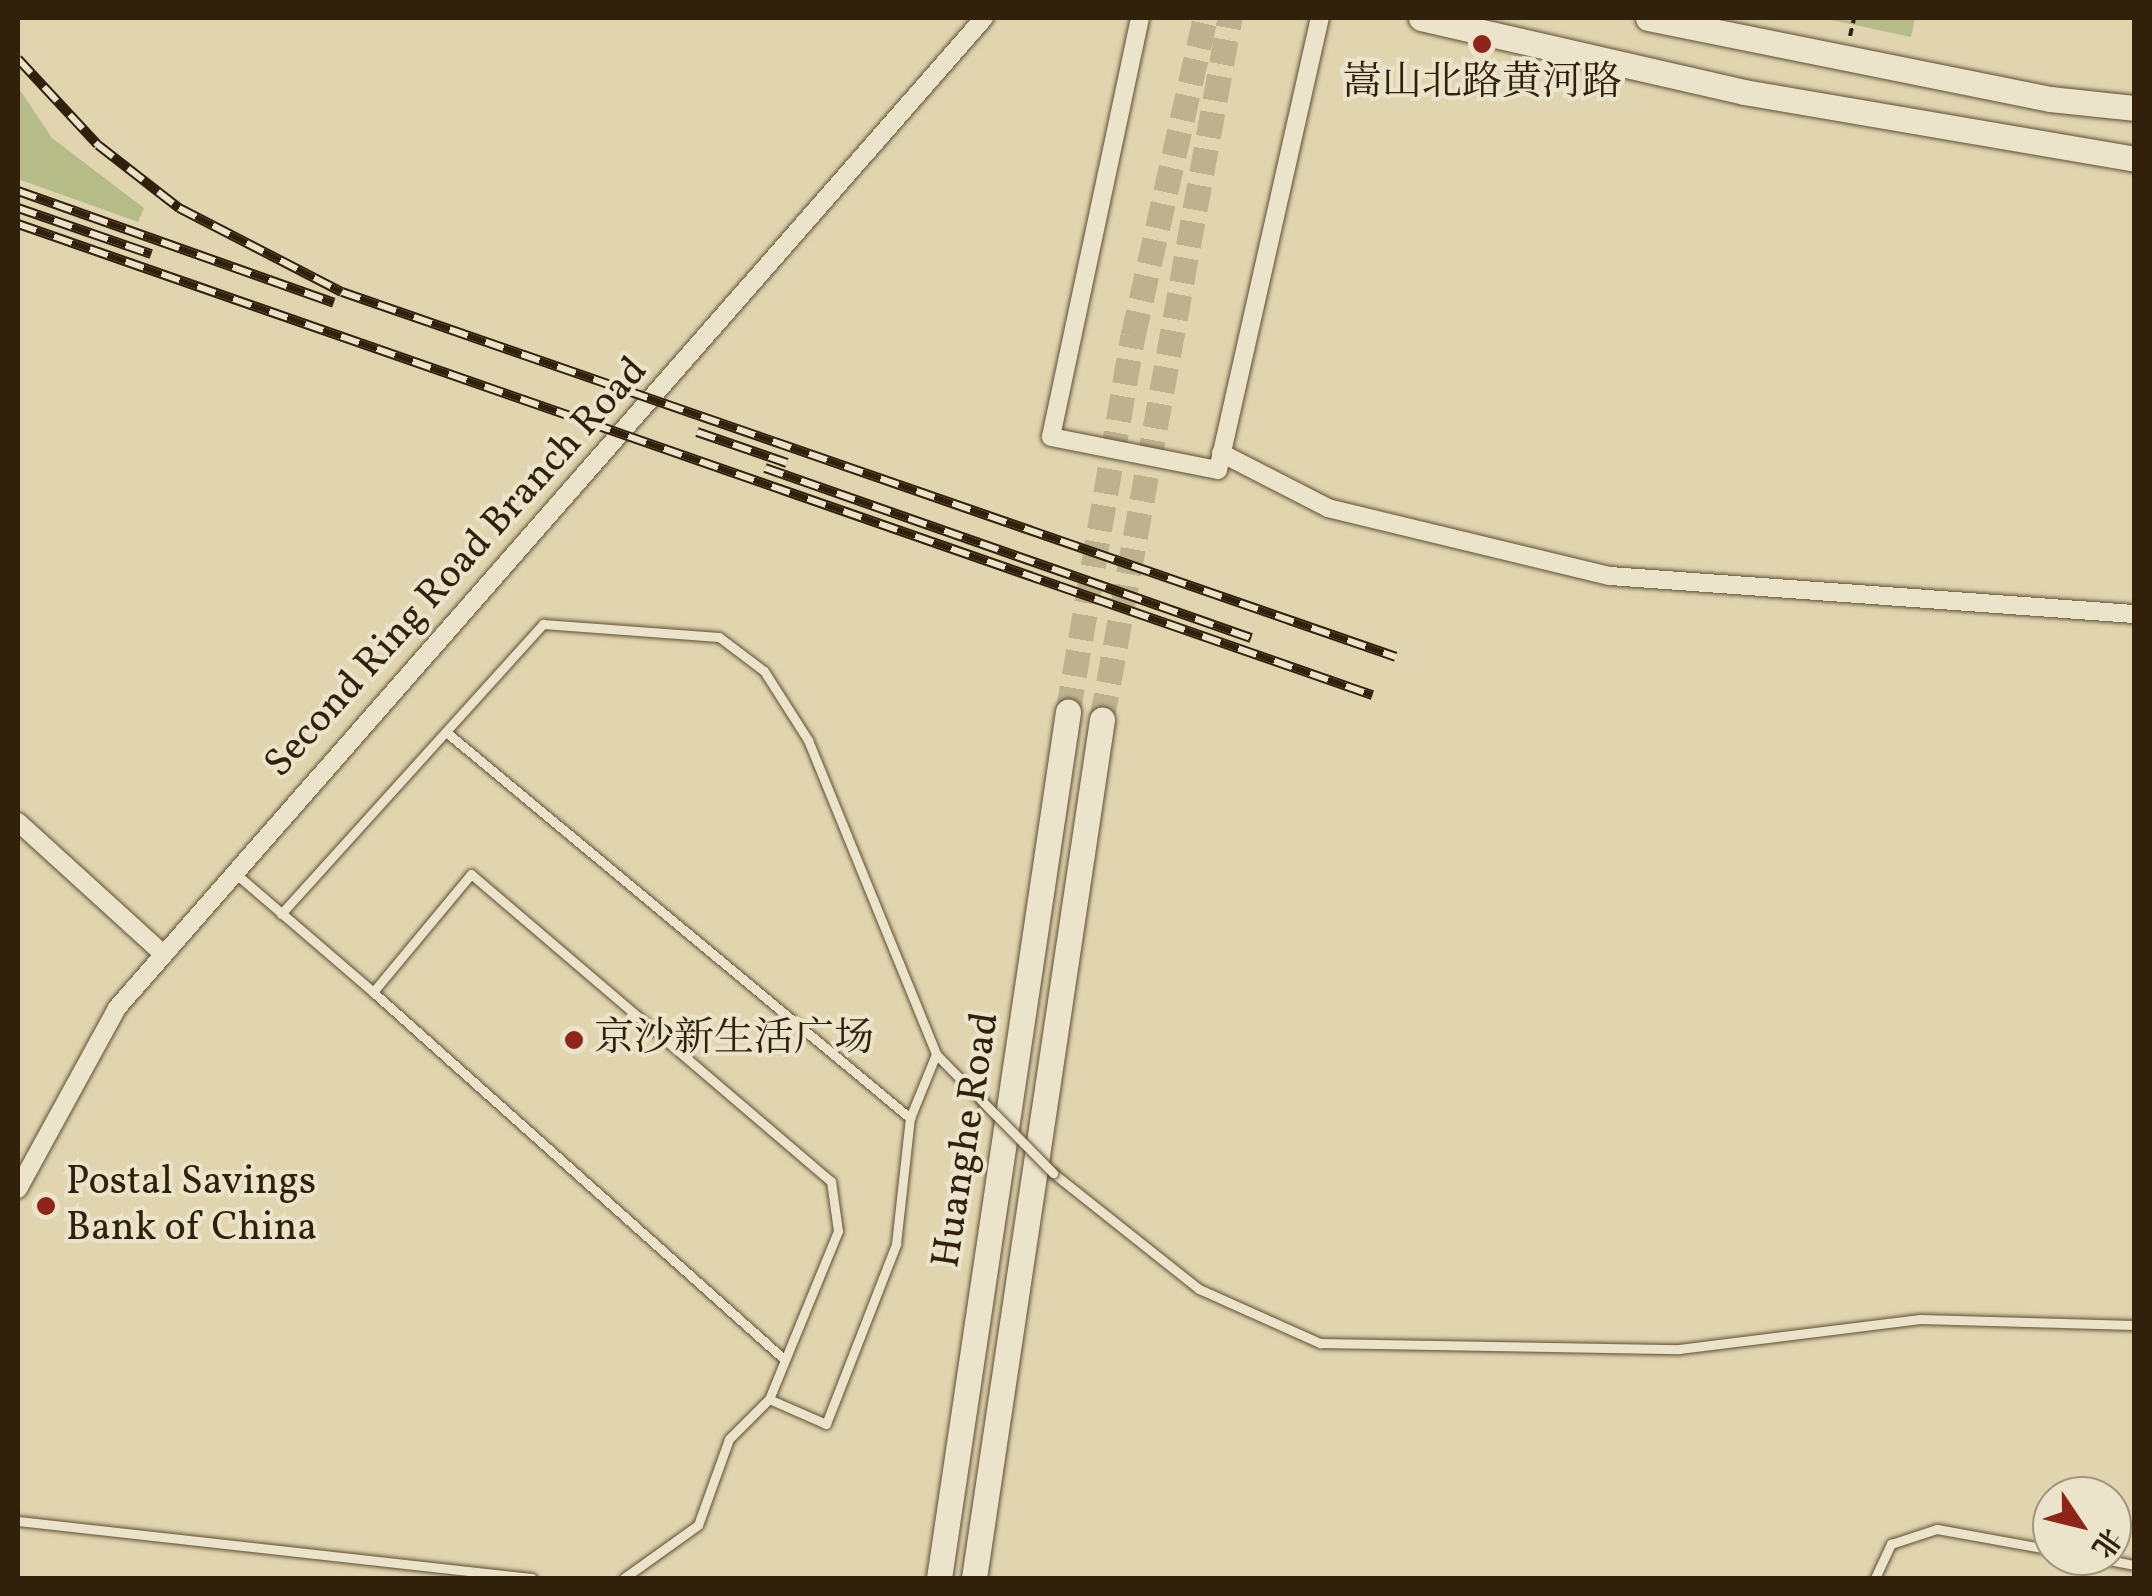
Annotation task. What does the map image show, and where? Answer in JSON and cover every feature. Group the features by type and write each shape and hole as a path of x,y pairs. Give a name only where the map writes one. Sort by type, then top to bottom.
{"main road":[{"path":"1421,18 1744,92 2134,159"},
{"path":"1648,18 2050,100 2134,108"},
{"name":"Huanghe Road","path":"939,1578 1068,712"},
{"name":"Huanghe Road","path":"974,1578 1102,719"}],"street":[{"name":"Second Ring Road Branch Road","path":"18,1189 72,1078 163,954 984,18"},
{"path":"1140,18 1051,436 1218,470 1320,18"},
{"path":"1222,453 1328,508 1610,576 2134,614"},
{"path":"18,822 163,954"}],"lane":[{"path":"281,914 543,624 719,638 764,671 808,740 936,1054 1053,1173 1199,1289 1320,1343 1679,1349 1920,1319 2134,1325"},
{"path":"446,732 910,1118"},
{"path":"234,872 785,1360"},
{"path":"373,992 472,874 830,1180 838,1230 769,1399 730,1439 698,1526 624,1578"},
{"path":"769,1399 826,1424 896,1244 910,1118 936,1054"},
{"path":"18,1521 532,1578"},
{"path":"1875,1578 1891,1544 1937,1528 2032,1546"}],"green space":[{"path":"1822,18 1915,18 1911,37"},
{"path":"18,87 52,138 144,208 138,222 18,179"}],"tunnel":[{"path":"1068,712 1133,336 1205,18"},
{"path":"1102,719 1230,18"}],"railway":[{"path":"18,59 98,145 179,208 342,292 1396,657"},
{"path":"18,191 334,303"},
{"path":"18,208 151,254"},
{"path":"18,224 1372,695"},
{"path":"697,432 787,463"},
{"path":"765,468 1251,638"}],"place":[{"name":"嵩山北路黄河路","path":"1482,44"},
{"name":"京沙新生活广场","path":"574,1040"},
{"name":"Postal Savings Bank of China","path":"46,1206"}]}
